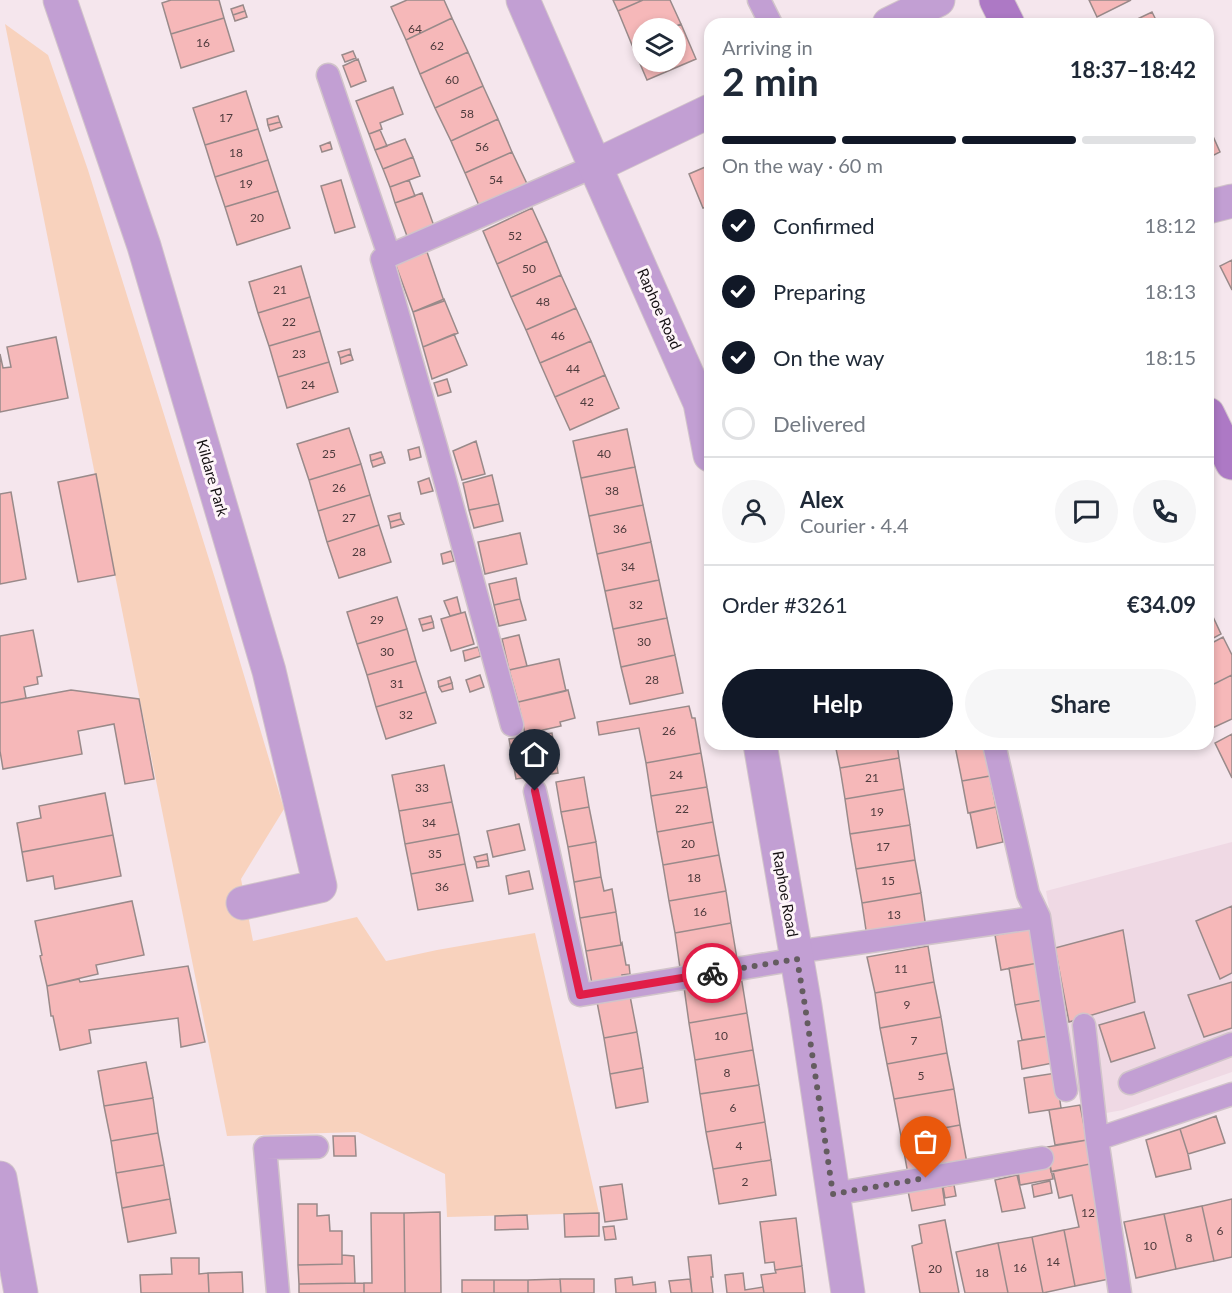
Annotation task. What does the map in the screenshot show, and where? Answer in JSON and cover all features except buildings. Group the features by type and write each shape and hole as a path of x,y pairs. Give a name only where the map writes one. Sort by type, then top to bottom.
{"main road":[{"path":"996,0 1005,18"},
{"path":"1214,426 1232,463"}],"street":[{"name":"Kildare Park","path":"60,0 148,258 269,671 320,886 243,903"},
{"name":"Raphoe Road","path":"524,0 700,403 704,424"},
{"path":"901,18 938,0"},
{"path":"595,166 704,114"},
{"path":"1214,206 1232,201"},
{"name":"Raphoe Road","path":"761,750 805,1006 848,1293"},
{"path":"0,1178 19,1292"}],"lane":[{"path":"759,0 768,18"},
{"path":"328,75 388,255"},
{"path":"512,725 382,259 595,166"},
{"path":"995,750 1028,894 1039,917 1066,1090"},
{"path":"535,791 580,995 796,956 1039,917"},
{"path":"1084,1024 1097,1139 1120,1293"},
{"path":"1130,1083 1232,1044"},
{"path":"1097,1139 1232,1094"},
{"path":"278,1293 265,1148 317,1147"},
{"path":"833,1194 1042,1158"}],"shaded area":[{"path":"5,24 48,55 88,170 284,809 241,879 253,941 357,917 386,961 535,933 599,1213 447,1217 445,1174 358,1132 227,1136"},
{"path":"1232,842 1232,1072 1123,1110 1083,1117 1068,1038 1069,1022 1046,891"}],"way so far":[{"path":"712,973 797,959 833,1194 926,1178"}],"route":[{"path":"535,791 580,995 712,973"}]}
